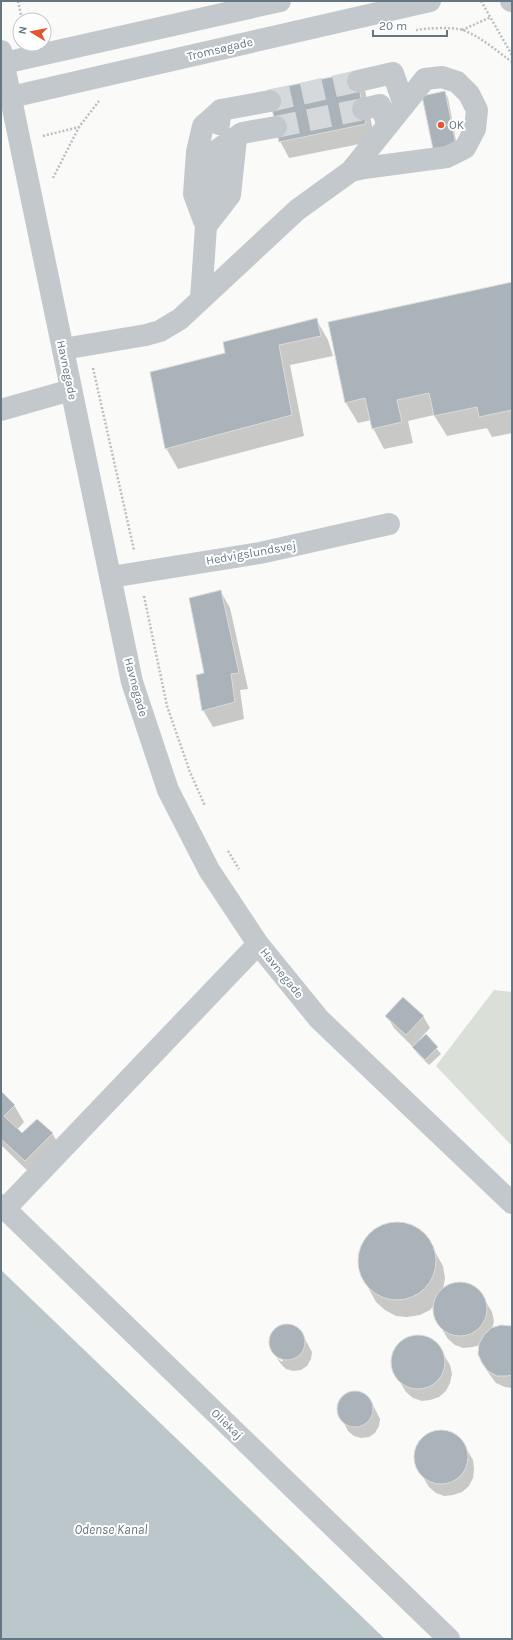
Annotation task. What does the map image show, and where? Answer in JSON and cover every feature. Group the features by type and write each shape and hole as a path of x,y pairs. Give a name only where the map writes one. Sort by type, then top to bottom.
{"street":[{"path":"2,57 280,1"},
{"name":"Tromsøgade","path":"11,97 430,1"},
{"name":"Havnegade","path":"2,57 132,682 168,790 209,870 258,944 320,1020 512,1203"},
{"path":"358,81 393,73 404,105"},
{"path":"63,350 146,335 160,331 180,319 297,210 351,171 425,79 442,77 457,82 469,94 477,110 475,129 465,148 447,158 364,168 351,171"},
{"path":"206,226 194,194 197,152 203,126 221,110 270,101"},
{"path":"363,109 380,105 388,125"},
{"path":"201,299 206,226 214,152 221,110"},
{"path":"214,152 242,133 276,127"},
{"path":"206,226 230,195 236,138"},
{"path":"1,410 71,390"},
{"name":"Hedvigslundsvej","path":"111,578 139,572 260,553 389,524"},
{"path":"3,1207 258,944"},
{"name":"Oliekaj","path":"3,1207 449,1639"}],"path":[{"path":"18,1 20,12"},
{"path":"481,1 512,55"},
{"path":"462,30 491,17"},
{"path":"410,32 425,29 462,30 482,40 512,62"},
{"path":"50,172 52,179 79,127 103,96"},
{"path":"43,136 79,127"},
{"path":"42,129 44,143"},
{"path":"88,345 139,572 167,706 190,772 206,809"},
{"path":"227,850 243,875"}],"shaded area":[{"path":"494,990 512,992 512,1146 436,1066"}],"water":[{"name":"Odense Kanal","path":"1,1270 385,1639 1,1639"}],"building":[{"path":"356,72 366,124 279,142 268,90"},
{"path":"445,91 457,150 434,154 422,96"},
{"path":"512,282 512,410 479,417 477,407 434,416 429,393 397,400 402,422 372,429 365,398 345,403 328,322"},
{"path":"317,318 321,336 279,345 292,415 165,449 150,372 225,353 223,342"},
{"path":"221,590 239,673 231,674 235,702 202,711 196,675 204,673 189,598"},
{"path":"403,997 424,1016 406,1035 385,1016"},
{"path":"426,1034 438,1047 425,1060 412,1047"},
{"path":"1,1091 15,1105 4,1116 22,1133 37,1119 53,1133 25,1161 1,1139"},
{"path":"397,1222 412,1225 419,1229 429,1239 433,1246 436,1261 433,1276 429,1283 419,1293 412,1297 397,1300 382,1297 375,1293 365,1283 361,1276 358,1261 361,1246 365,1239 375,1229 382,1225"},
{"path":"460,1282 470,1284 479,1290 485,1299 487,1309 485,1319 479,1328 470,1334 460,1336 450,1334 441,1328 435,1319 433,1309 435,1299 441,1290 450,1284"},
{"path":"287,1324 300,1329 305,1342 300,1355 287,1360 274,1355 269,1342 274,1329"},
{"path":"501,1325 512,1326 512,1375 507,1376 497,1376 488,1371 478,1354 479,1344 484,1335 491,1328"},
{"path":"418,1335 428,1337 437,1343 443,1352 445,1362 443,1372 437,1381 428,1387 418,1389 408,1387 399,1381 393,1372 391,1362 393,1352 399,1343 408,1337"},
{"path":"355,1391 368,1396 373,1409 368,1422 355,1427 342,1422 337,1409 342,1396"},
{"path":"441,1430 451,1432 460,1438 466,1447 468,1457 466,1467 460,1476 451,1482 441,1484 431,1482 422,1476 416,1467 414,1457 416,1447 422,1438 431,1432"}],"tunnel":[{"path":"270,101 358,81"},
{"path":"276,127 363,109"}],"place":[{"name":"OK","path":"441,125"}]}
